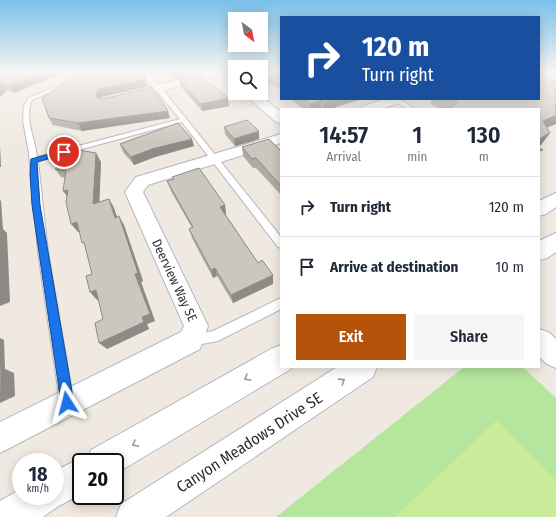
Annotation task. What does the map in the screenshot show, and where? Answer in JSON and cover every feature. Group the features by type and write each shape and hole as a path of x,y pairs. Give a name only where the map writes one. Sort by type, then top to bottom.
{"street":[{"path":"113,99 124,96"},
{"path":"258,100 280,118"},
{"path":"373,108 394,100"},
{"name":"Deerview Way SE","path":"0,438 191,340 196,326 134,192 142,181 280,138"},
{"path":"540,207 556,199"},
{"path":"540,251 556,241"},
{"path":"119,453 280,360"},
{"name":"Canyon Meadows Drive SE","path":"134,517 361,368"},
{"path":"8,517 29,505"}],"lane":[{"path":"37,96 30,99 25,110 34,160 36,205 67,403"},
{"path":"165,96 280,243"},
{"path":"398,100 410,108"},
{"path":"34,160 183,120"},
{"path":"191,340 214,337 280,304"}],"green space":[{"path":"463,368 525,369 556,398 556,517 276,517"},
{"path":"497,420 556,481 556,517 395,517"}],"building":[{"path":"45,96 97,96 97,98 103,99 115,96 158,96 168,111 78,123 49,118 42,98"},
{"path":"194,96 226,96 228,98 201,104"},
{"path":"540,96 556,96 556,115 543,121 550,133 540,138 540,108 451,108 457,103 452,100 540,100"},
{"path":"304,100 322,100 310,104"},
{"path":"247,120 259,131 234,139 224,127"},
{"path":"178,123 192,139 152,149 131,157 120,144"},
{"path":"269,139 280,150 280,185 256,158 252,159 242,147"},
{"path":"79,150 96,153 93,204 109,199 115,218 119,216 138,273 135,274 150,314 142,317 144,322 99,343 95,323 103,319 96,290 90,292 86,276 92,274 84,242 82,243 77,222 71,224 66,202 68,190 63,191 66,171 55,169"},
{"path":"199,168 225,205 220,207 258,263 262,260 273,275 231,295 215,268 211,270 189,229 193,227 167,181 174,179 172,177"},
{"path":"0,367 1,391 0,392"}],"route":[{"path":"64,152 34,160 34,174 36,205 67,403"}]}
